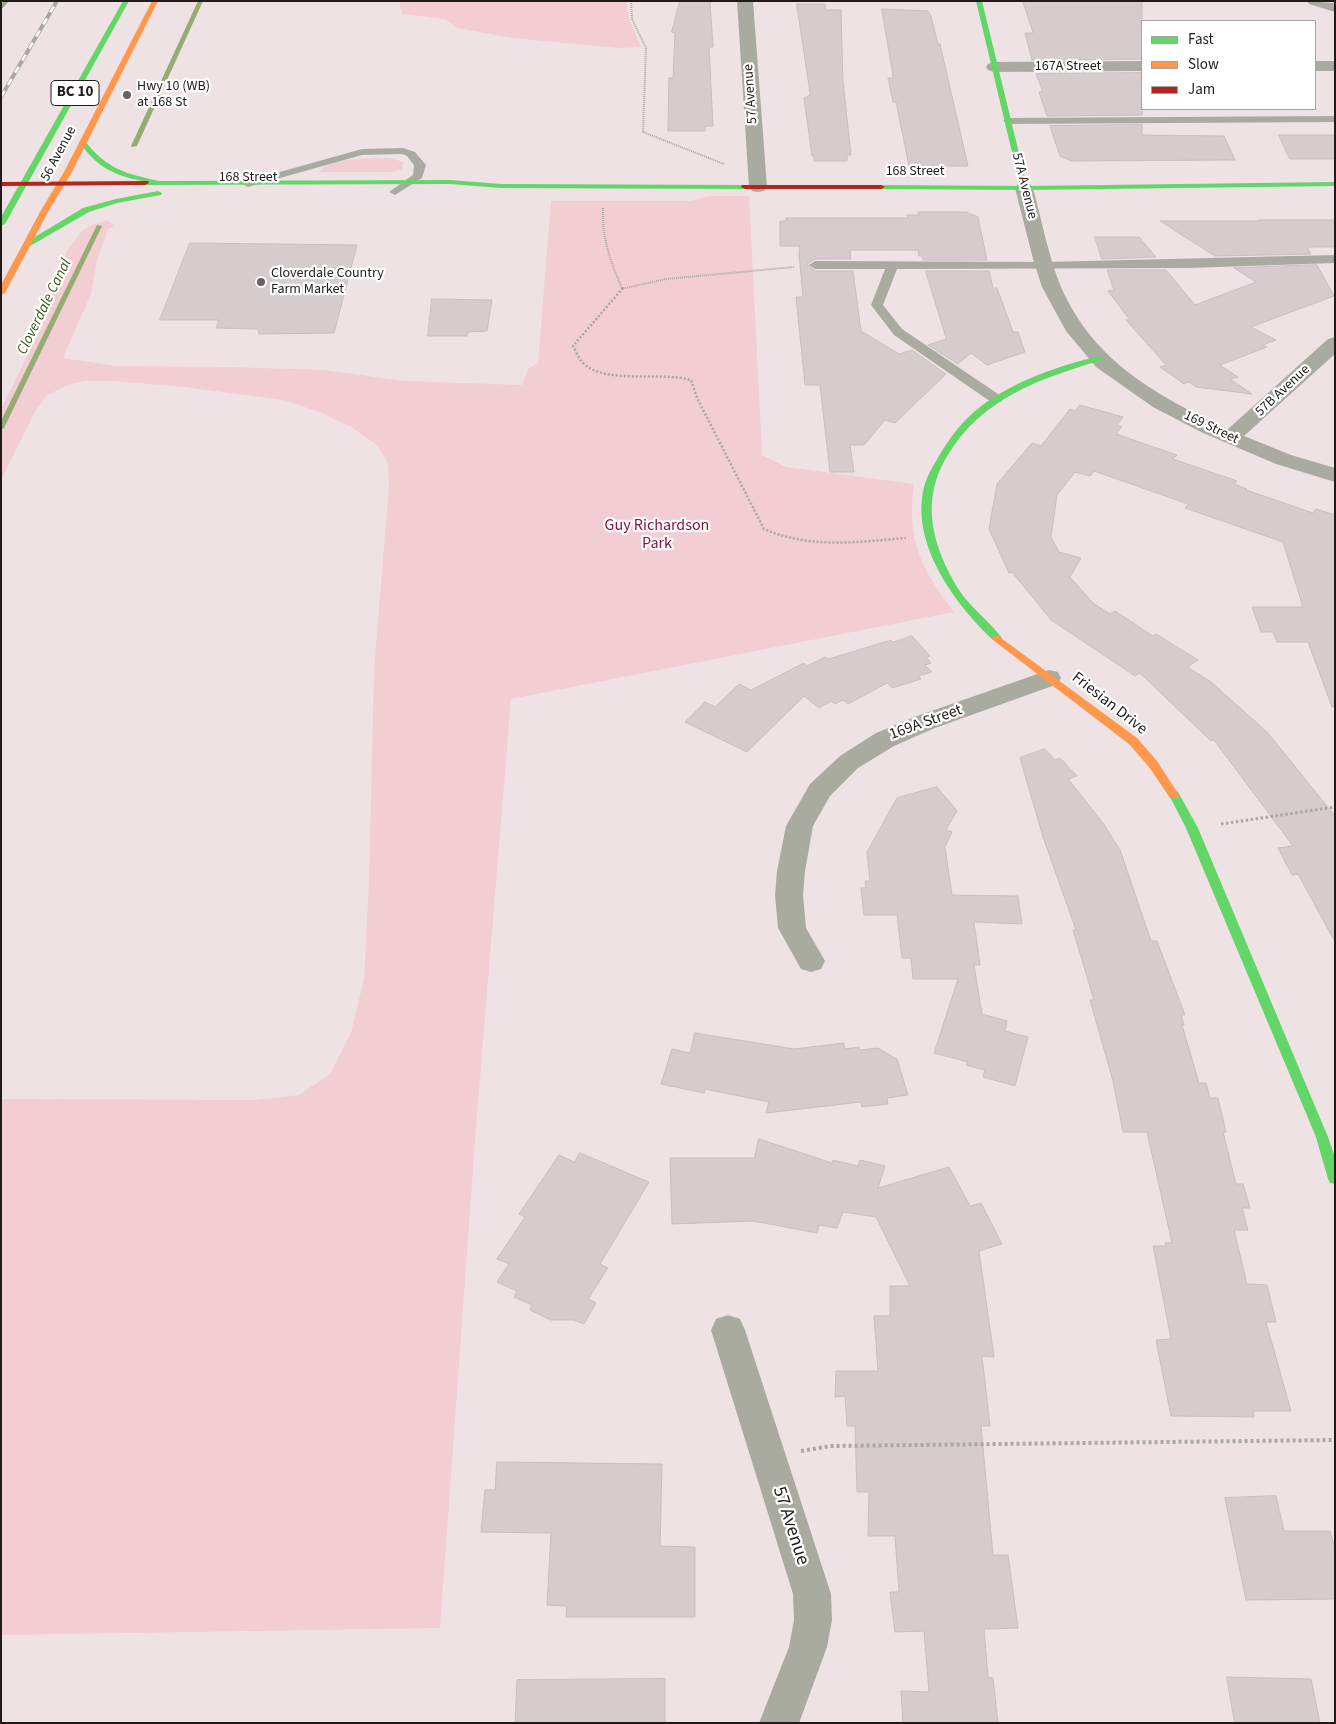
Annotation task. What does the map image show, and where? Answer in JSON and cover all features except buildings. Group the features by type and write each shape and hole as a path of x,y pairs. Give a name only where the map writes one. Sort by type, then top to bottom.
{"main road":[{"name":"56 Avenue","path":"1,224 126,1"},
{"name":"56 Avenue","path":"1,293 83,142 155,1"},
{"name":"57A Avenue","path":"979,1 1024,188"},
{"path":"83,142 92,157 109,168 161,188"},
{"name":"168 Street","path":"161,188 248,184 411,182 450,182 495,186 1024,188 1335,184"},
{"name":"168 Street","path":"1,184 21,188 395,192 448,191 495,186"},
{"name":"168 Street","path":"1,192 21,188"},
{"path":"27,244 86,210 161,188"},
{"name":"Friesian Drive","path":"1099,358 1070,366 996,399 973,416 956,433 942,454 928,488 930,536 934,553 945,578 963,603 987,629 1016,655 1122,731 1166,780 1192,828 1329,1137 1335,1179"}],"street":[{"name":"57 Avenue","path":"744,1 758,187"},
{"path":"1314,1 1335,8"},
{"name":"167A Street","path":"994,67 1141,66"},
{"path":"1316,66 1335,66"},
{"name":"57A Avenue","path":"1024,188 1044,266 1057,298 1070,320 1099,358"},
{"name":"57B Avenue","path":"1230,438 1335,343"},
{"name":"169 Street","path":"1099,358 1155,399 1230,438 1276,457 1335,475"},
{"name":"169A Street","path":"811,960 794,934 789,906 791,852 804,813 821,786 847,761 890,735 1049,678"},
{"name":"57 Avenue","path":"728,1330 812,1594 812,1620 808,1647 778,1723"}],"lane":[{"path":"1008,121 1335,119"},
{"path":"248,184 362,152 403,151 411,154 417,160 420,165 418,176 395,192"},
{"path":"815,265 1044,266 1335,259"},
{"path":"893,265 877,305 898,332 996,399"}],"path":[{"path":"631,1 632,19 646,48 643,132 726,165"},
{"path":"603,208 602,230 609,258 622,288"},
{"path":"815,265 666,279 622,288 573,346 582,362 594,371 620,376 680,375 691,380 697,398 764,529 786,538 816,542 846,543 911,538"},
{"path":"1215,824 1335,807"},
{"path":"793,1452 830,1446 1335,1440"}],"green space":[{"path":"399,1 626,1 629,19 641,47 618,48 512,38 458,28 445,19 402,14"},
{"path":"363,158 391,158 403,162 402,169 392,172 318,172 333,163 342,161"},
{"name":"Guy Richardson Park","path":"709,196 749,196 762,455 786,467 914,484 912,522 914,538 933,582 954,612 511,699 476,1127 440,1628 1,1635 1,1099 254,1100 299,1095 330,1074 351,1033 364,979 369,883 374,670 389,486 388,464 377,445 351,427 322,413 284,400 184,387 115,381 84,381 65,386 46,396 35,412 1,480 1,409 41,328 67,251 81,232 91,225 108,220 115,226 108,229 97,260 91,294 63,358 116,366 323,370 405,381 522,385 529,368 538,363 551,201 691,201"}],"waterway":[{"path":"1,9 7,1"},
{"name":"Cloverdale Canal","path":"134,146 201,1"},
{"name":"Cloverdale Canal","path":"1,428 99,226"}],"railway":[{"path":"1,97 57,1"}],"traffic: fast":[{"path":"1,224 126,1"},
{"path":"979,1 1024,188"},
{"path":"83,142 91,153 108,168 128,176 164,184"},
{"path":"145,183 450,182 501,186 745,187"},
{"path":"881,187 1024,188 1335,184"},
{"path":"27,244 86,210 116,201 158,193"},
{"path":"997,638 965,605 942,569 928,521 927,502 930,481 938,464 956,436 966,423 985,407 1025,384 1054,372 1099,358"},
{"path":"1174,795 1192,828 1322,1137 1335,1179"}],"traffic: slow":[{"path":"1,293 44,212 68,172 155,1"},
{"path":"997,638 1133,741 1153,764 1174,795"}],"traffic: jam":[{"path":"1,184 145,183"},
{"path":"745,187 881,187"}],"place":[{"name":"Hwy 10 (WB) at 168 St","path":"127,95"},
{"name":"Cloverdale Country Farm Market","path":"261,282"}]}
